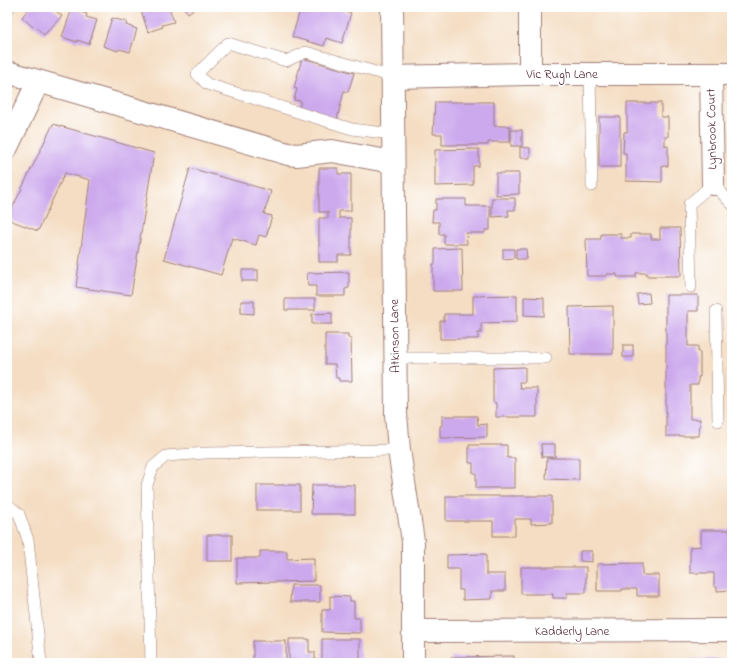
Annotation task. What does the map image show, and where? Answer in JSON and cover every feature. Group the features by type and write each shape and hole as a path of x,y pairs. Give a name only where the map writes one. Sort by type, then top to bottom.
{"street":[{"name":"Atkinson Lane","path":"392,7 392,162 396,414 399,450 413,541 413,663"},
{"path":"530,7 530,74"},
{"path":"7,72 288,154 297,155 332,151 392,162"},
{"name":"Vic Rugh Lane","path":"393,77 530,74 722,74"},
{"name":"Lynbrook Court","path":"713,184 722,74"},
{"path":"7,147 38,82"},
{"name":"Kadderly Lane","path":"413,632 732,630"}],"lane":[{"path":"392,134 352,129 207,84 197,74 228,42 286,61 306,52 393,77"},
{"path":"590,74 592,186"},
{"path":"691,287 689,204 713,184 732,204"},
{"path":"716,311 718,421"},
{"path":"396,358 546,358"},
{"path":"151,663 147,486 153,467 166,456 399,450"},
{"path":"7,504 19,514 28,540 41,663"}],"building":[{"path":"30,7 53,7 52,8 62,16 44,35 35,26 33,27 22,17"},
{"path":"140,7 169,7 174,22 162,25 163,27 148,32"},
{"path":"183,7 197,7 188,13"},
{"path":"301,7 332,7 351,13 342,43 326,38 324,46 292,37"},
{"path":"72,9 87,14 86,17 97,20 89,44 62,37"},
{"path":"112,18 127,22 126,25 137,29 130,52 119,49 118,51 103,46"},
{"path":"302,58 354,73 348,92 344,91 337,119 299,108 301,101 294,100 297,89 294,88"},
{"path":"7,102 11,104 7,112"},
{"path":"435,102 494,102 494,126 510,126 510,142 488,142 488,145 442,145 442,134 433,134"},
{"path":"627,103 661,103 661,117 668,117 668,137 665,137 665,146 668,146 668,166 662,166 662,182 626,181 626,153 623,153 624,132 627,132"},
{"path":"599,117 620,117 620,167 599,167"},
{"path":"53,124 154,153 131,295 76,287 90,180 65,173 38,231 7,219"},
{"path":"511,130 522,130 522,146 511,146"},
{"path":"520,147 530,148 530,158 520,158"},
{"path":"479,149 479,166 473,166 473,185 435,186 435,150"},
{"path":"190,168 271,191 264,214 272,216 266,237 259,235 256,245 232,238 221,275 164,259"},
{"path":"319,168 338,168 338,174 351,174 351,211 339,211 339,218 351,218 351,255 338,255 338,262 319,262 319,218 328,218 328,212 319,212"},
{"path":"496,173 519,173 519,194 496,195"},
{"path":"492,198 515,198 515,210 508,210 509,216 492,217"},
{"path":"436,199 466,199 466,206 490,206 490,230 485,230 485,233 466,233 467,244 444,244 444,234 439,234 439,222 432,222 433,210 436,210"},
{"path":"660,228 680,228 681,276 647,276 647,273 636,273 636,277 617,277 617,274 607,274 607,276 587,276 586,239 601,239 601,234 621,234 621,238 631,238 631,234 651,234 651,239 660,239"},
{"path":"462,248 463,291 433,291 433,264 435,264 435,249"},
{"path":"503,249 514,249 514,258 503,259"},
{"path":"516,249 526,249 527,259 516,259"},
{"path":"242,270 258,270 258,281 242,281"},
{"path":"349,272 349,288 345,289 345,296 316,296 316,286 308,286 307,273"},
{"path":"649,293 650,303 638,304 637,294"},
{"path":"517,295 517,322 481,323 481,333 478,333 478,339 440,339 440,321 444,321 444,314 473,314 473,296"},
{"path":"666,295 698,295 698,311 688,311 688,346 698,346 698,352 700,352 700,377 698,377 698,385 690,385 690,419 700,419 699,436 666,436"},
{"path":"524,297 544,298 544,316 524,315"},
{"path":"285,299 315,299 315,310 285,310"},
{"path":"241,301 254,301 254,314 241,313"},
{"path":"613,306 613,354 570,354 569,307"},
{"path":"332,313 332,324 312,324 312,314"},
{"path":"325,334 348,334 348,338 351,338 352,381 339,381 339,378 336,378 335,364 325,364"},
{"path":"623,345 633,345 633,357 623,357"},
{"path":"525,367 525,382 519,382 520,388 537,388 537,417 496,417 496,403 493,402 493,368"},
{"path":"442,416 477,416 478,425 487,424 487,437 440,438"},
{"path":"541,444 555,444 555,457 542,457"},
{"path":"469,445 507,445 507,458 515,458 515,488 476,488 476,473 473,473 473,463 469,463"},
{"path":"547,458 579,458 579,480 546,479"},
{"path":"257,485 300,485 300,510 257,510"},
{"path":"312,485 355,485 355,514 311,514"},
{"path":"446,496 552,496 552,523 531,524 531,519 515,519 515,536 493,536 493,521 446,521"},
{"path":"701,530 732,530 732,590 717,591 717,587 714,587 714,573 690,573 690,547 701,546"},
{"path":"207,535 232,535 232,561 207,561"},
{"path":"260,551 287,551 287,559 314,558 314,581 237,583 237,558 260,558"},
{"path":"580,551 592,551 592,562 580,561"},
{"path":"486,554 486,574 505,574 505,591 492,591 492,599 463,600 463,590 459,590 459,569 447,569 447,555"},
{"path":"642,563 642,575 659,575 659,596 637,596 637,589 622,589 622,591 597,591 597,564"},
{"path":"521,567 586,567 586,593 567,593 567,598 553,598 553,594 521,594"},
{"path":"291,585 320,585 320,602 290,602"},
{"path":"330,596 350,597 350,601 354,601 354,618 360,618 360,633 322,632 322,610 330,610"},
{"path":"289,639 309,639 309,652 315,652 315,660 289,660"},
{"path":"322,639 360,639 360,663 322,663"},
{"path":"253,641 286,641 286,663 253,663"},
{"path":"514,656 514,663 452,663 451,657"},
{"path":"685,659 722,659 721,663 685,663"}]}
